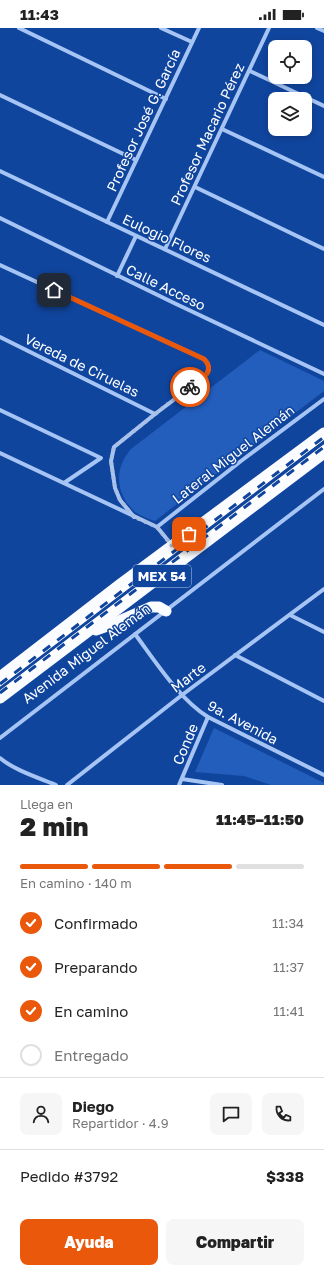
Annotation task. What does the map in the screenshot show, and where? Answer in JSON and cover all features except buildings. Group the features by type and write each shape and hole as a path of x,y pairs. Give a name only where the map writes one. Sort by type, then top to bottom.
{"highway":[{"name":"MEX 54","path":"0,677 119,585 324,433"},
{"name":"Avenida Miguel Alemán","path":"0,698 324,453"},
{"path":"89,631 104,628 151,607 159,607 166,611"}],"street":[{"path":"19,28 166,99"},
{"path":"161,28 192,42"},
{"name":"Profesor José G. García","path":"107,222 199,28"},
{"name":"Profesor Macario Pérez","path":"165,249 269,28"},
{"path":"317,28 324,32"},
{"path":"250,71 324,106"},
{"path":"0,95 136,160"},
{"path":"222,129 324,177"},
{"name":"Eulogio Flores","path":"0,171 324,325"},
{"path":"195,188 324,249"},
{"name":"Calle Acceso","path":"0,218 117,276 324,374"},
{"path":"117,276 136,236"},
{"path":"0,265 204,359 207,362 209,367 208,372 204,377 114,447 111,461 115,488 120,500 134,517"},
{"name":"Vereda de Ciruelas","path":"0,337 155,414"},
{"name":"Lateral Miguel Alemán","path":"157,527 324,399"},
{"path":"0,410 101,458 64,483"},
{"path":"0,453 157,527 172,546"},
{"name":"Avenida Miguel Alemán","path":"0,738 324,489"},
{"name":"Marte","path":"67,785 182,695 324,589"},
{"path":"290,615 324,632"},
{"name":"9a. Avenida","path":"135,634 182,695 195,709 208,717 324,775"},
{"path":"235,655 324,701"},
{"name":"Conde","path":"179,785 208,717"},
{"path":"0,758 12,766 56,785"},
{"name":"Conde","path":"182,778 222,785"}],"shaded area":[{"path":"260,350 324,381 324,391 155,521 135,512 123,496 119,482 120,468 126,455 131,449"},
{"path":"214,728 324,783 324,785 271,785 244,776 195,772"}],"railway":[{"path":"0,684 324,437"},
{"path":"0,693 324,447"}],"way so far":[{"path":"189,534 172,546 157,527 134,517 120,500 115,488 111,461 114,447 190,387"}],"route":[{"path":"54,290 204,359 209,367 208,372 204,377 190,387"}]}
